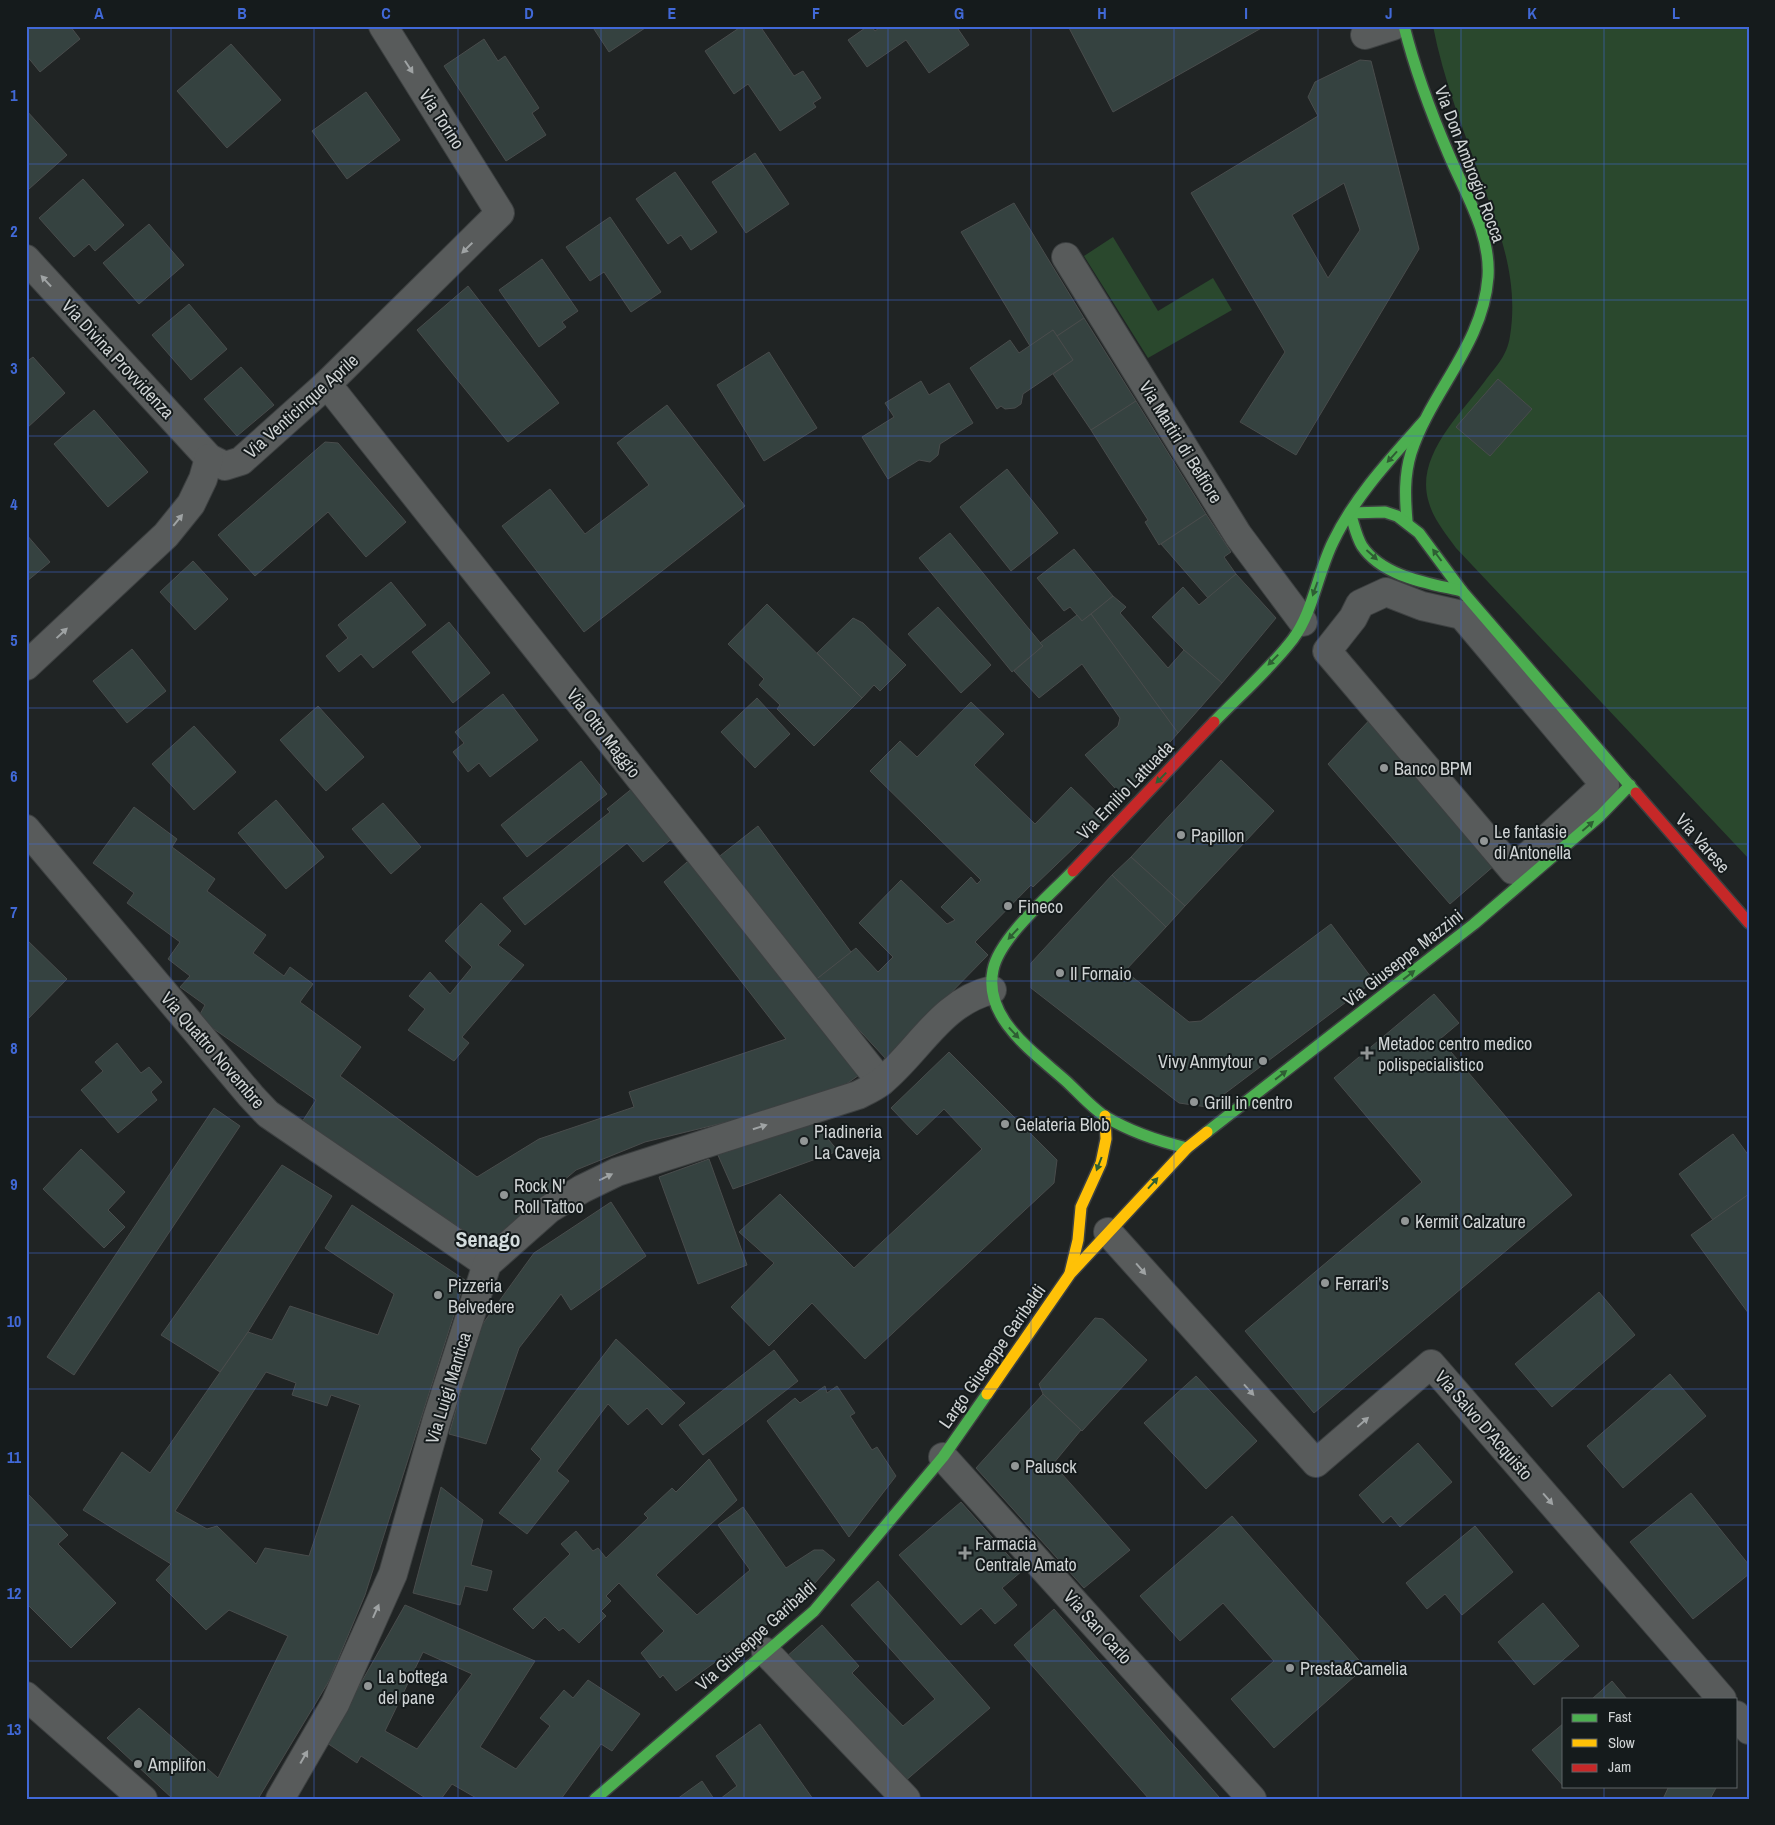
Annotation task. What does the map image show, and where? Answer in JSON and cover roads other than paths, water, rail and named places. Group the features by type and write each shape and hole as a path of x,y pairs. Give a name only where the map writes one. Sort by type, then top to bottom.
{"street":[{"name":"Via Torino","path":"382,26 500,213"},
{"path":"1365,35 1392,26"},
{"name":"Via Don Ambrogio Rocca","path":"1404,26 1418,77 1478,222 1488,259 1488,277 1481,316 1461,361 1424,421"},
{"name":"Via Venticinque Aprile","path":"209,458 225,466 241,461 327,384 500,213"},
{"name":"Via Martiri di Belfiore","path":"1066,257 1238,534 1303,622"},
{"name":"Via Divina Provvidenza","path":"26,259 209,458"},
{"name":"Via Otto Maggio","path":"327,384 881,1082"},
{"path":"1424,421 1412,454 1404,486 1407,521 1385,512 1350,513 1363,547 1387,568 1423,582 1462,591"},
{"name":"Via Emilio Lattuada","path":"992,990 990,971 1003,945 1293,639 1303,622 1333,541 1378,471 1424,421"},
{"path":"26,666 166,535 192,504 203,479 209,458"},
{"name":"Via Varese","path":"1407,521 1435,552 1462,591 1749,923"},
{"path":"1386,592 1422,606 1462,615 1605,784 1513,870 1377,712 1327,652 1353,618 1360,604 1386,592"},
{"name":"Via Giuseppe Mazzini","path":"1070,1274 1101,1223 1187,1148 1474,924 1600,816 1630,785"},
{"name":"Via Quattro Novembre","path":"26,829 268,1114 487,1264"},
{"path":"487,1264 549,1209 582,1188 617,1172 858,1095 881,1082 949,1011 977,994 992,990 1005,1022 1014,1034 1105,1116 1133,1133 1187,1148"},
{"path":"1070,1274 1078,1240 1084,1196 1101,1163 1106,1139 1105,1116"},
{"path":"1084,1196 1101,1223"},
{"name":"Via Salvo D'Acquisto","path":"1101,1223 1316,1463 1431,1364 1721,1698"},
{"name":"Via Luigi Mantica","path":"280,1799 335,1704 393,1574 437,1419 487,1264"},
{"name":"Largo Giuseppe Garibaldi","path":"943,1457 1070,1274"},
{"name":"Via Giuseppe Garibaldi","path":"595,1799 814,1611 943,1457"},
{"name":"Via San Carlo","path":"943,1457 1252,1799"},
{"path":"766,1652 906,1799"},
{"path":"26,1696 143,1799"},
{"path":"1738,1718 1749,1730"}],"place":[{"name":"Banco BPM","path":"1384,768"},
{"name":"Papillon","path":"1181,835"},
{"name":"Le fantasie di Antonella","path":"1484,841"},
{"name":"Fineco","path":"1008,906"},
{"name":"Il Fornaio","path":"1060,973"},
{"name":"Metadoc centro medico polispecialistico","path":"1367,1053"},
{"name":"Vivy Anmytour","path":"1263,1061"},
{"name":"Grill in centro","path":"1194,1102"},
{"name":"Gelateria Blob","path":"1005,1124"},
{"name":"Piadineria La Caveja","path":"804,1141"},
{"name":"Rock N' Roll Tattoo","path":"504,1195"},
{"name":"Kermit Calzature","path":"1405,1221"},
{"name":"Ferrari's","path":"1325,1283"},
{"name":"Pizzeria Belvedere","path":"438,1295"},
{"name":"Palusck","path":"1015,1466"},
{"name":"Farmacia Centrale Amato","path":"965,1553"},
{"name":"Presta&Camelia","path":"1290,1668"},
{"name":"La bottega del pane","path":"368,1686"},
{"name":"Amplifon","path":"138,1764"}],"district":[{"name":"Senago","path":"488,1239"}]}
